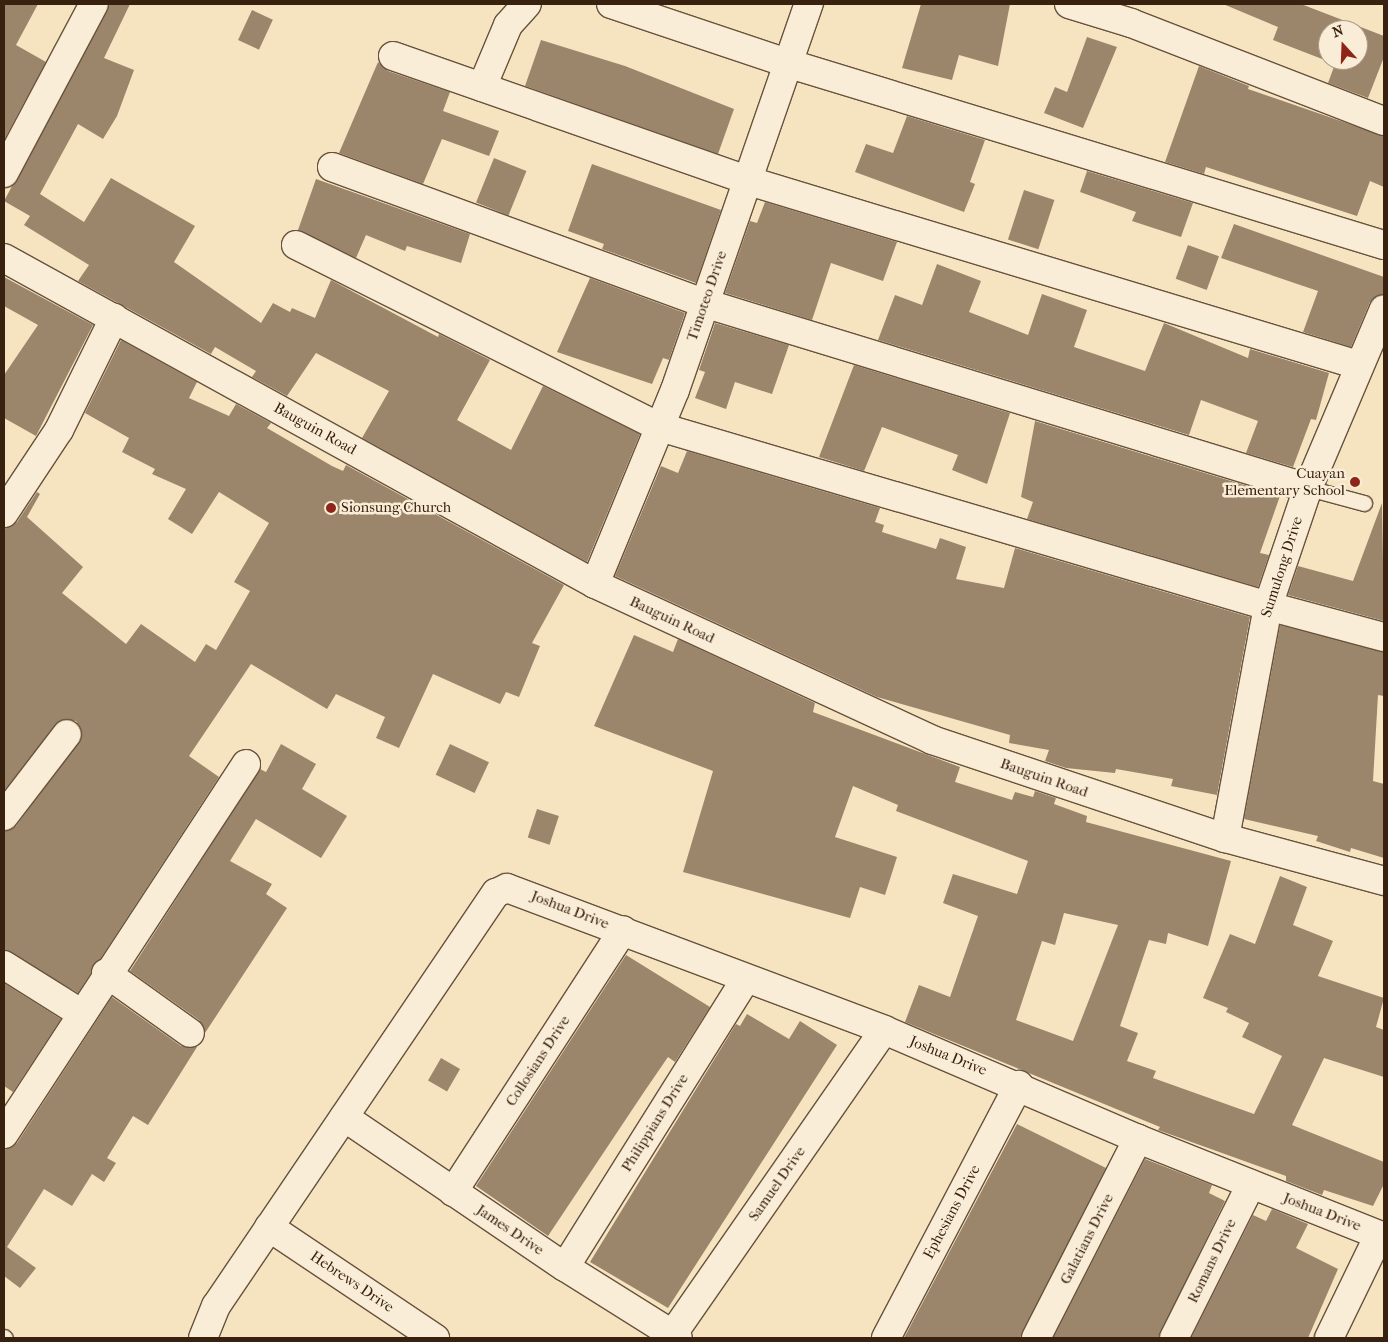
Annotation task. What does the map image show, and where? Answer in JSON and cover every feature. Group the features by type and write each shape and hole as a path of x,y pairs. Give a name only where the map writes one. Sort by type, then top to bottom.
{"street":[{"path":"6,166 94,4"},
{"path":"482,87 508,25 527,4"},
{"path":"611,4 790,64 1384,245"},
{"name":"Timoteo Drive","path":"595,584 660,427 749,181 809,4"},
{"path":"1070,4 1131,23 1384,121"},
{"path":"393,56 749,181 1358,365"},
{"path":"332,167 704,303 1308,488"},
{"path":"296,245 660,427 1268,606 1384,637"},
{"name":"Bauguin Road","path":"4,258 595,584 932,740 1225,838 1384,881"},
{"name":"Sumulong Drive","path":"1225,838 1268,606 1308,488 1358,365 1383,316"},
{"path":"4,513 63,423 114,318"},
{"path":"4,816 67,734"},
{"path":"4,1134 82,1014 106,973 246,764"},
{"name":"Joshua Drive","path":"344,1117 496,892 507,888 623,930 746,979 884,1030 1019,1085 1138,1139 1382,1236"},
{"name":"Collosians Drive","path":"453,1192 623,930"},
{"path":"4,965 82,1014"},
{"path":"106,973 190,1033"},
{"name":"Philippians Drive","path":"565,1267 746,979"},
{"name":"Samuel Drive","path":"673,1337 884,1030"},
{"name":"Ephesians Drive","path":"886,1338 1019,1085"},
{"path":"204,1338 216,1306 344,1117"},
{"name":"James Drive","path":"344,1117 565,1267 673,1337"},
{"name":"Galatians Drive","path":"1036,1338 1138,1139"},
{"name":"Romans Drive","path":"1174,1338 1251,1184"},
{"name":"Hebrews Drive","path":"269,1227 435,1338"},
{"path":"1329,1338 1382,1236"}],"lane":[{"path":"1308,488 1364,502"}],"building":[{"path":"4,4 38,4 16,45 46,62 4,140"},
{"path":"110,4 130,4 104,58 134,70 117,116 103,139 78,124 40,194 84,222 111,178 195,226 174,262 261,323 273,303 290,312 292,308 315,318 331,280 438,337 439,334 490,360 457,420 511,450 543,386 640,434 587,562 362,438 389,391 316,353 287,396 252,377 256,371 215,347 211,354 78,281 89,265 24,225 30,216 4,201"},
{"path":"921,4 1010,4 998,66 959,55 952,80 902,68"},
{"path":"1223,4 1301,4 1342,20 1318,20 1318,57 1273,40 1278,27"},
{"path":"252,10 273,20 259,50 238,40"},
{"path":"1368,30 1384,36 1384,57 1368,98 1328,83 1333,70 1368,70"},
{"path":"1087,37 1117,47 1083,128 1044,113 1055,87 1067,92"},
{"path":"541,40 625,66 734,109 718,154 525,86"},
{"path":"378,62 388,71 450,92 443,111 499,131 489,156 442,139 423,184 339,153"},
{"path":"1199,66 1249,86 1248,89 1384,136 1384,187 1370,181 1357,216 1206,167 1204,174 1165,162"},
{"path":"907,116 985,140 970,182 975,184 964,212 855,172 866,144 893,153"},
{"path":"494,158 526,171 508,216 476,203"},
{"path":"592,164 721,210 696,283 602,249 604,244 568,231"},
{"path":"1087,171 1193,203 1181,237 1132,221 1136,212 1080,192"},
{"path":"316,179 470,234 461,263 407,246 405,251 366,235 356,258 298,230"},
{"path":"1024,190 1054,200 1038,249 1008,239"},
{"path":"765,202 897,242 883,281 831,263 812,320 725,293 750,221 757,223"},
{"path":"1234,224 1384,277 1384,294 1370,302 1351,347 1303,332 1318,291 1221,258"},
{"path":"1188,245 1219,256 1207,290 1176,279"},
{"path":"937,264 981,281 969,312 1028,335 1042,294 1087,310 1074,347 1145,371 1164,323 1248,358 1250,349 1329,373 1316,420 1311,419 1293,467 1246,453 1258,421 1201,400 1189,435 878,340 895,295 922,305"},
{"path":"4,277 93,325 36,436 4,418 4,375 38,325 4,306"},
{"path":"590,278 685,313 669,360 663,358 652,384 557,352"},
{"path":"715,323 789,345 772,394 735,382 726,409 695,398 705,372 699,370"},
{"path":"121,340 197,382 189,398 229,416 236,404 271,423 267,428 332,466 343,471 346,465 564,585 532,643 540,646 519,697 506,692 500,704 433,674 399,748 376,738 385,717 336,694 327,709 251,664 189,756 219,777 78,993 4,950 4,831 16,826 82,736 76,721 61,720 4,791 4,529 17,522 37,492 40,494 27,517 83,567 62,593 126,644 141,624 195,662 206,644 216,650 250,591 234,582 269,523 219,492 192,534 168,519 186,489 152,474 155,469 122,452 129,438 85,413"},
{"path":"854,365 1010,413 987,484 952,470 958,455 882,427 864,471 819,457"},
{"path":"1035,421 1280,496 1260,553 1269,555 1258,587 1027,519 1033,502 1021,497"},
{"path":"687,451 880,508 875,522 884,525 882,532 936,549 940,538 966,547 956,579 1004,588 1015,548 1250,617 1217,795 1171,786 1173,779 1116,769 1115,773 1066,768 1045,761 1049,750 1009,743 1010,735 877,697 615,576 661,466 678,473"},
{"path":"1382,503 1384,621 1288,595 1298,566 1353,581"},
{"path":"1280,625 1384,652 1384,696 1378,695 1373,781 1384,784 1384,858 1351,848 1350,852 1316,841 1318,836 1244,819"},
{"path":"634,635 673,652 678,639 815,703 813,712 960,767 955,782 1012,800 1015,792 1033,797 1035,791 1056,798 1054,804 1087,816 1086,822 1231,861 1208,946 1168,933 1166,944 1149,940 1120,1026 1138,1033 1127,1061 1156,1071 1153,1078 1254,1114 1282,1056 1242,1037 1249,1023 1226,1012 1228,1008 1203,998 1230,934 1255,944 1280,876 1307,887 1293,925 1333,941 1318,976 1384,998 1376,1027 1384,1030 1384,1077 1324,1058 1292,1125 1384,1162 1384,1184 1373,1206 1324,1190 1322,1195 1286,1181 1286,1176 1158,1130 1160,1127 905,1022 919,985 950,997 978,916 943,903 953,874 1017,894 1028,861 896,811 898,805 853,786 835,837 897,857 885,895 860,887 850,918 683,872 713,771 594,726","holes":["1064,913 1118,925 1073,1041 1016,1020 1042,941 1055,945"]},
{"path":"281,744 316,764 302,789 347,816 321,858 256,819 230,861 272,884 266,894 287,908 205,1033 199,1020 130,971 260,769 266,772"},
{"path":"450,744 489,762 475,793 436,775"},
{"path":"537,809 559,816 550,845 528,838"},
{"path":"626,955 710,1007 675,1062 668,1057 548,1236 476,1186"},
{"path":"4,983 61,1019 13,1092 4,1086"},
{"path":"112,997 181,1046 197,1047 148,1125 133,1116 107,1158 116,1163 104,1182 92,1174 72,1206 44,1189 7,1247 36,1268 20,1288 4,1276 4,1150 17,1143"},
{"path":"747,1014 789,1039 800,1021 837,1045 668,1308 590,1262 736,1024 740,1026"},
{"path":"441,1058 460,1069 447,1092 428,1081"},
{"path":"1017,1124 1106,1168 1020,1338 904,1338"},
{"path":"1145,1159 1212,1185 1209,1193 1225,1201 1158,1338 1053,1338"},
{"path":"1272,1209 1308,1224 1296,1248 1338,1269 1308,1338 1191,1338 1253,1215 1266,1221"}],"place":[{"name":"Cuayan Elementary School","path":"1355,482"},
{"name":"Sionsung Church","path":"331,508"}]}
